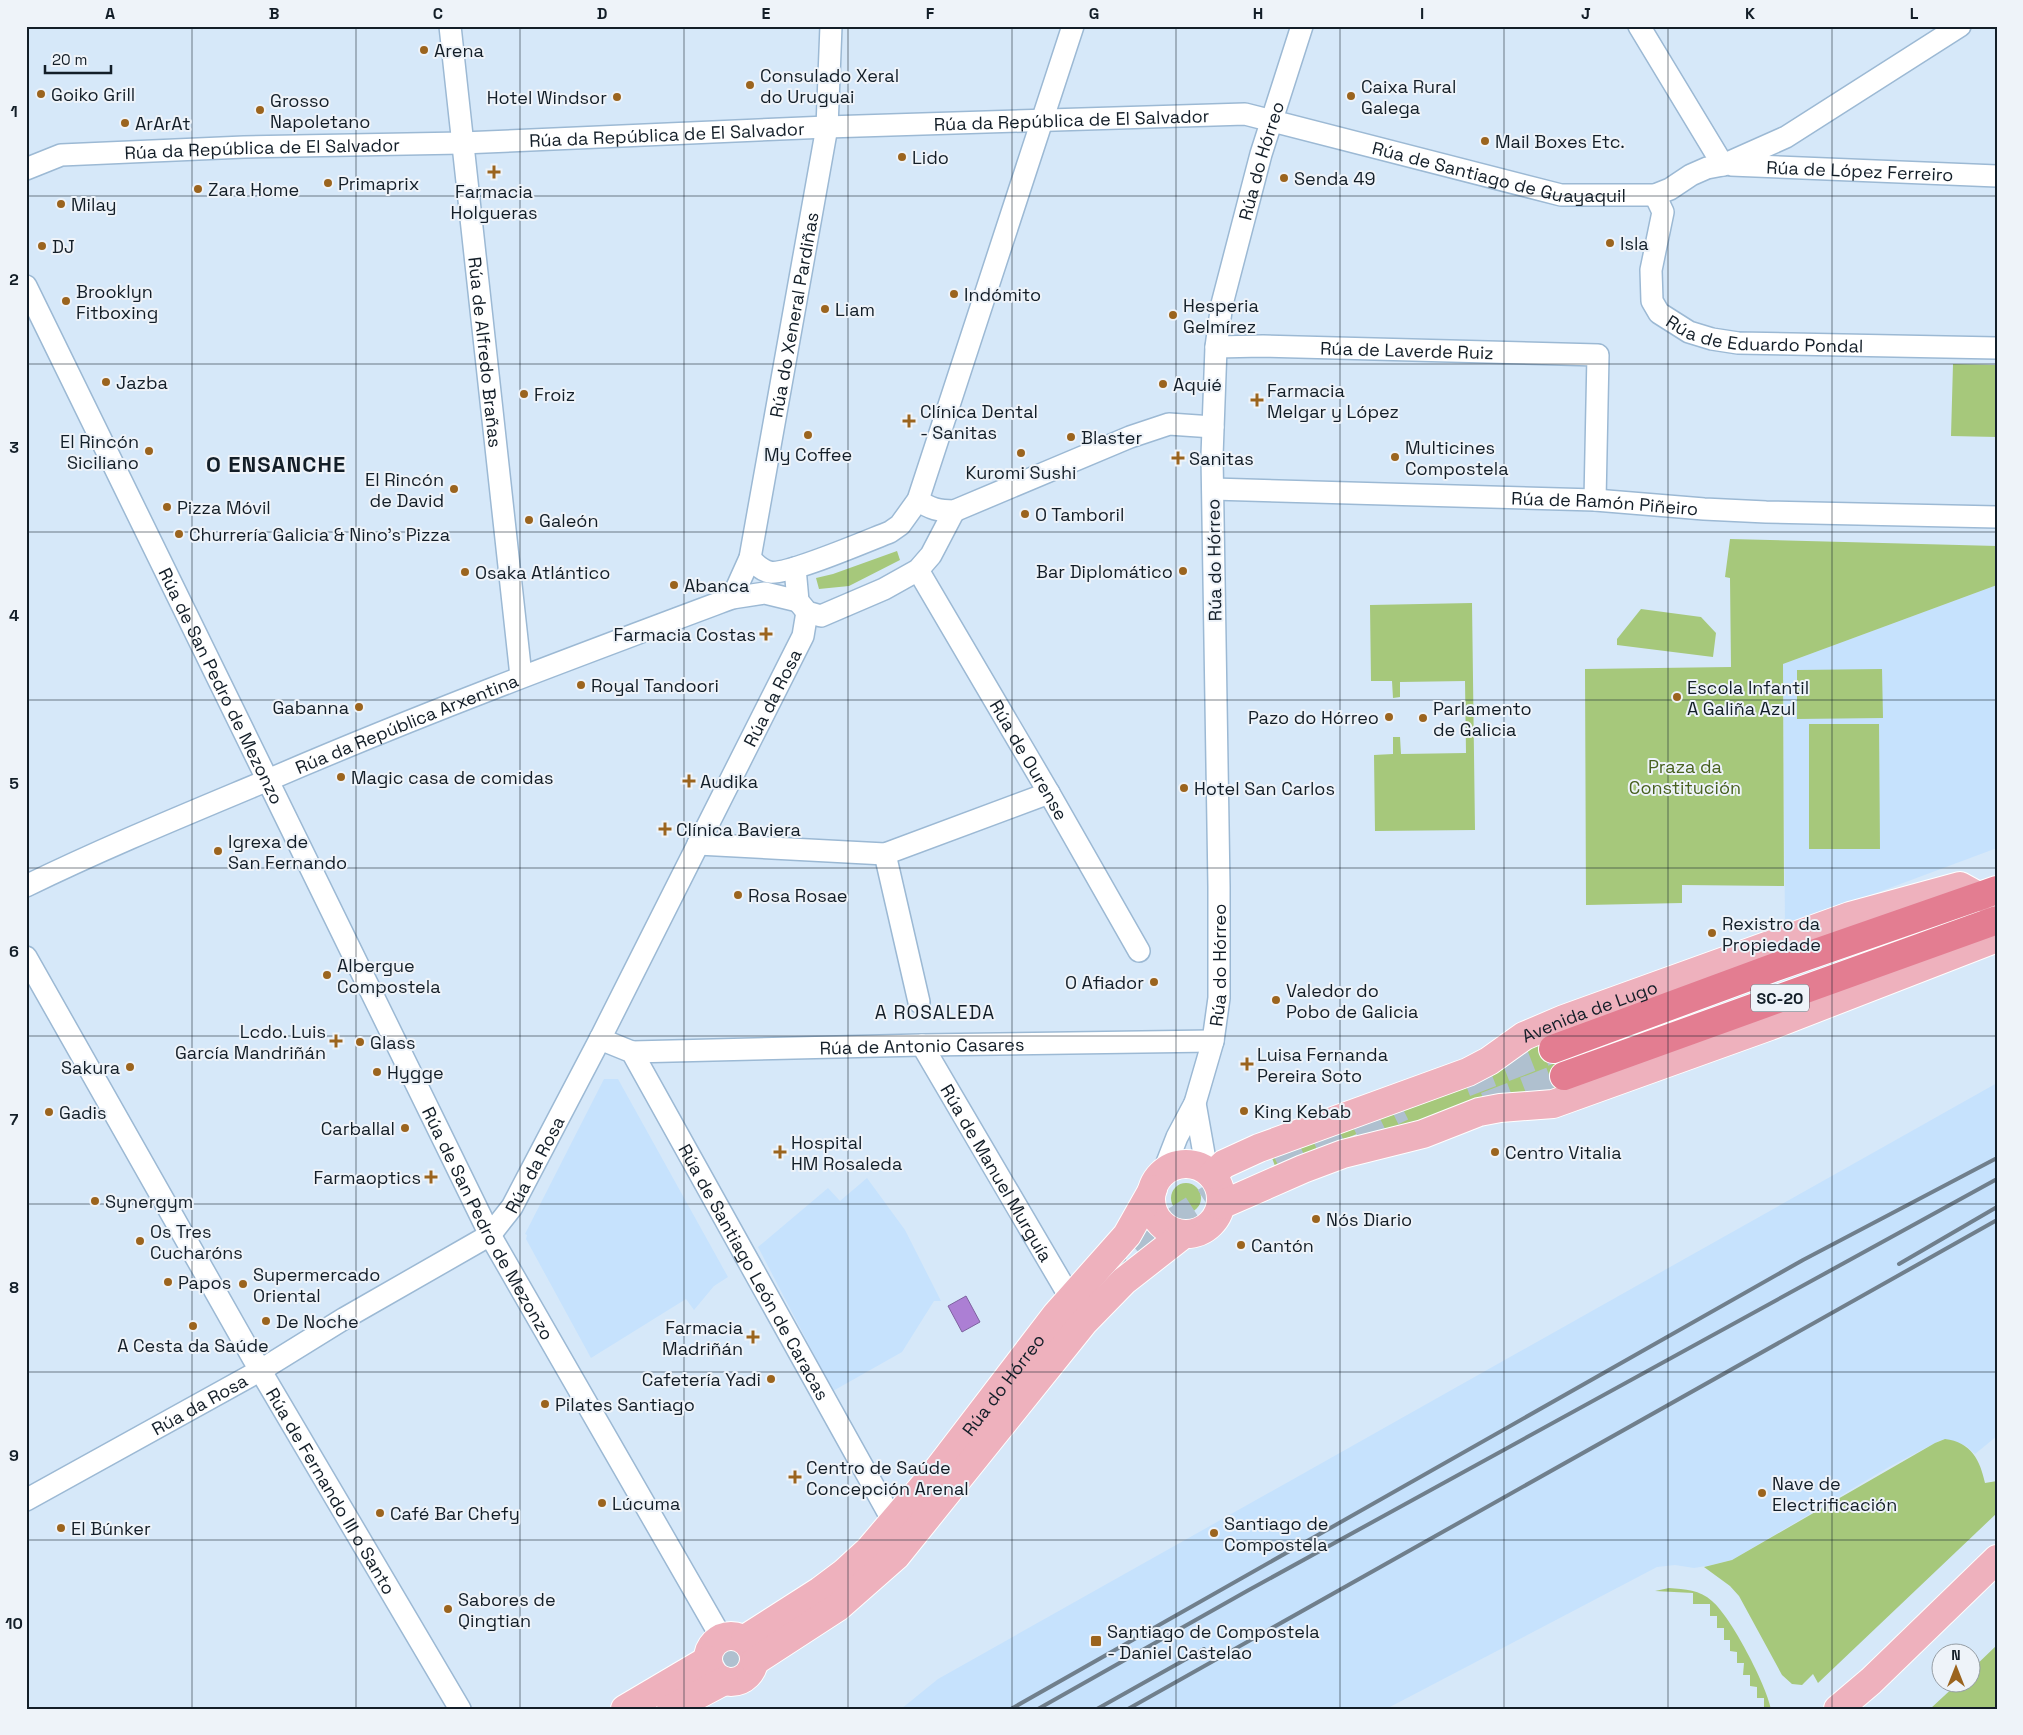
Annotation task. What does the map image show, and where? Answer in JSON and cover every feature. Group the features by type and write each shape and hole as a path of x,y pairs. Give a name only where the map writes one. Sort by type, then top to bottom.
{"highway":[{"name":"Avenida de Lugo","path":"1553,1049 1781,965 1988,894"},
{"name":"SC-20","path":"1564,1076 1997,920"}],"main road":[{"name":"Avenida de Lugo","path":"1209,1173 1258,1148 1468,1072 1489,1061 1524,1036 1564,1019 1763,947 1850,916 1960,886 1988,894"},
{"path":"1221,1205 1303,1169 1343,1154 1423,1134 1479,1112 1500,1108 1553,1104 1770,1026 1997,938"},
{"path":"1180,1165 1198,1166 1209,1173 1220,1189 1221,1205 1217,1217 1208,1227 1197,1233 1184,1234 1169,1229 1158,1219 1152,1205 1158,1181 1180,1165"},
{"name":"Rúa do Hórreo","path":"740,1646 844,1573 894,1523 943,1463 1039,1336 1127,1235 1158,1181"},
{"name":"Rúa do Hórreo","path":"740,1646 838,1607 896,1556 1084,1322 1124,1281 1184,1234"},
{"path":"1838,1709 1871,1682 1997,1559"},
{"path":"716,1640 740,1646 750,1674 731,1682 716,1671 710,1649 716,1640"},
{"path":"625,1709 716,1671"},
{"path":"671,1709 716,1671"}],"street":[{"name":"Rúa de Alfredo Brañas","path":"450,26 521,676"},
{"name":"Rúa do Xeneral Pardiñas","path":"732,598 750,558 827,127 831,26"},
{"path":"750,558 770,572 795,568 890,532 900,525 918,500 1073,26"},
{"name":"Rúa do Hórreo","path":"1158,1181 1177,1137 1195,1103 1213,1041 1219,998 1220,926 1213,489 1216,347 1222,304 1271,120 1302,26"},
{"path":"1640,26 1723,165"},
{"name":"Rúa de Santiago de Guayaquil","path":"1271,120 1561,195 1655,195 1670,189 1707,168 1723,165 1764,149 1786,137 1960,26"},
{"name":"Rúa da República de El Salvador","path":"26,169 61,155 244,147 462,143 827,127 1245,114 1271,120"},
{"path":"1786,137 1783,145 1783,154 1791,168"},
{"name":"Rúa de López Ferreiro","path":"1723,165 1997,176"},
{"name":"Rúa de Eduardo Pondal","path":"1655,195 1663,212 1650,270 1652,301 1659,313 1688,332 1738,344 1997,348"},
{"name":"Rúa de San Pedro de Mezonzo","path":"26,286 490,1235 740,1646"},
{"name":"Rúa de Laverde Ruiz","path":"1216,347 1263,346 1598,354 1595,500"},
{"path":"918,500 928,507 939,511 954,511 1130,437 1170,424 1214,427"},
{"name":"Rúa de Ramón Piñeiro","path":"1213,489 1595,500 1704,509 1997,517"},
{"path":"918,570 931,555 954,511"},
{"name":"Rúa da Rosa","path":"26,1500 261,1370 344,1318 490,1235 512,1206 600,1039 803,636 803,606 795,568"},
{"name":"Rúa da República Arxentina","path":"26,886 83,859 267,780 521,676 732,598 765,594 803,606 821,616 884,589 918,570"},
{"name":"Rúa de Ourense","path":"918,570 1139,951"},
{"path":"698,844 884,854 1049,793"},
{"path":"884,854 919,1002"},
{"name":"Rúa de Fernando III o Santo","path":"26,958 261,1370 460,1709"},
{"path":"600,1039 632,1052"},
{"name":"Rúa de Antonio Casares","path":"632,1052 922,1045 1213,1041"},
{"name":"Rúa de Manuel Murguía","path":"922,1045 1071,1299"},
{"name":"Rúa de Santiago León de Caracas","path":"632,1052 894,1523"},
{"name":"Rúa do Hórreo","path":"1195,1103 1209,1173"}],"shaded area":[{"path":"1997,585 1997,848 1785,927 1783,664"},
{"path":"604,1079 618,1079 728,1277 714,1286 694,1310 686,1299 591,1358 525,1234"},
{"path":"1997,1083 1997,1436 1975,1454 1966,1446 1945,1439 1939,1441 1889,1467 1732,1560 1694,1568 1675,1565 1657,1567 1386,1709 901,1709 938,1679"},
{"path":"867,1178 905,1230 941,1301 934,1301 902,1352 833,1391 758,1247 828,1188 840,1201"},
{"path":"966,1296 980,1322 962,1332 948,1306"}],"green space":[{"path":"1953,364 1997,365 1997,437 1951,436"},
{"name":"Praza da Constitución","path":"1730,539 1997,546 1997,585 1783,664 1784,886 1682,885 1682,903 1586,905 1585,669 1731,667 1730,578 1725,577"},
{"path":"897,551 900,560 849,586 819,589 816,578 833,574"},
{"path":"1472,603 1475,830 1375,831 1374,755 1393,754 1393,737 1400,737 1401,754 1466,753 1465,681 1400,682 1400,697 1393,698 1392,681 1371,681 1370,605"},
{"path":"1641,609 1701,617 1716,633 1713,657 1617,645 1617,639"},
{"path":"1882,669 1883,718 1797,719 1797,670"},
{"path":"1809,724 1879,724 1880,849 1809,849"},
{"path":"1553,1031 1555,1063 1572,1089 1411,1128 1357,1134 1275,1166 1272,1158 1367,1122"},
{"path":"1186,1183 1197,1187 1201,1198 1197,1209 1186,1213 1175,1209 1171,1198 1175,1187"},
{"path":"1945,1439 1962,1444 1968,1448 1977,1460 1985,1483 1997,1481 1997,1513 1818,1683 1813,1674 1802,1685 1792,1684 1782,1675 1739,1596 1730,1586 1704,1567 1732,1560"},
{"path":"1669,1588 1697,1592 1707,1597 1720,1609 1747,1652 1768,1698 1771,1709 1764,1709 1764,1698 1757,1698 1757,1687 1750,1686 1750,1675 1743,1675 1744,1663 1737,1663 1737,1652 1730,1651 1730,1640 1724,1640 1724,1628 1717,1628 1717,1616 1710,1616 1710,1604 1693,1604 1693,1593 1655,1591"},
{"path":"1997,1645 1997,1709 1930,1709 1948,1692 1980,1692 1980,1661"}],"tunnel":[{"path":"1465,1083 1553,1049"},
{"path":"1486,1106 1564,1076"},
{"path":"1279,1167 1402,1107"},
{"path":"1106,1279 1175,1221 1208,1200 1242,1184"},
{"path":"689,1685 777,1633"}],"railway":[{"path":"1011,1709 1803,1260 1997,1158"},
{"path":"1038,1709 1247,1591 1997,1179"},
{"path":"1899,1264 1997,1207"},
{"path":"1128,1709 1997,1220"},
{"path":"1097,1709 1204,1649"}],"place":[{"name":"Arena","path":"424,50"},
{"name":"Consulado Xeral do Uruguai","path":"750,85"},
{"name":"Goiko Grill","path":"41,94"},
{"name":"Caixa Rural Galega","path":"1351,96"},
{"name":"Hotel Windsor","path":"617,97"},
{"name":"Grosso Napoletano","path":"260,110"},
{"name":"ArArAt","path":"125,123"},
{"name":"Mail Boxes Etc.","path":"1485,141"},
{"name":"Lido","path":"902,157"},
{"name":"Farmacia Holgueras","path":"494,172"},
{"name":"Senda 49","path":"1284,178"},
{"name":"Primaprix","path":"328,183"},
{"name":"Zara Home","path":"198,189"},
{"name":"Milay","path":"61,204"},
{"name":"Isla","path":"1610,243"},
{"name":"DJ","path":"42,246"},
{"name":"Indómito","path":"954,294"},
{"name":"Brooklyn Fitboxing","path":"66,301"},
{"name":"Liam","path":"825,309"},
{"name":"Hesperia Gelmírez","path":"1173,315"},
{"name":"Jazba","path":"106,382"},
{"name":"Aquié","path":"1163,384"},
{"name":"Froiz","path":"524,394"},
{"name":"Farmacia Melgar y López","path":"1257,400"},
{"name":"Clínica Dental - Sanitas","path":"909,421"},
{"name":"My Coffee","path":"808,435"},
{"name":"Blaster","path":"1071,437"},
{"name":"El Rincón Siciliano","path":"149,451"},
{"name":"Kuromi Sushi","path":"1021,453"},
{"name":"Multicines Compostela","path":"1395,457"},
{"name":"Sanitas","path":"1178,458"},
{"name":"El Rincón de David","path":"454,489"},
{"name":"Pizza Móvil","path":"167,507"},
{"name":"O Tamboril","path":"1025,514"},
{"name":"Galeón","path":"529,520"},
{"name":"Churrería Galicia & Nino's Pizza","path":"179,534"},
{"name":"Bar Diplomático","path":"1183,571"},
{"name":"Osaka Atlántico","path":"465,572"},
{"name":"Abanca","path":"674,585"},
{"name":"Farmacia Costas","path":"766,634"},
{"name":"Royal Tandoori","path":"581,685"},
{"name":"Escola Infantil A Galiña Azul","path":"1677,697"},
{"name":"Gabanna","path":"359,707"},
{"name":"Pazo do Hórreo","path":"1389,717"},
{"name":"Parlamento de Galicia","path":"1423,718"},
{"name":"Magic casa de comidas","path":"341,777"},
{"name":"Audika","path":"689,781"},
{"name":"Hotel San Carlos","path":"1184,788"},
{"name":"Clínica Baviera","path":"665,829"},
{"name":"Igrexa de San Fernando","path":"218,851"},
{"name":"Rosa Rosae","path":"738,895"},
{"name":"Rexistro da Propiedade","path":"1712,933"},
{"name":"Albergue Compostela","path":"327,975"},
{"name":"O Afiador","path":"1154,982"},
{"name":"Valedor do Pobo de Galicia","path":"1276,1000"},
{"name":"Lcdo. Luis García Mandriñán","path":"336,1041"},
{"name":"Glass","path":"360,1042"},
{"name":"Luisa Fernanda Pereira Soto","path":"1247,1064"},
{"name":"Sakura","path":"130,1067"},
{"name":"Hygge","path":"377,1072"},
{"name":"King Kebab","path":"1244,1111"},
{"name":"Gadis","path":"49,1112"},
{"name":"Carballal","path":"405,1128"},
{"name":"Hospital HM Rosaleda","path":"780,1152"},
{"name":"Centro Vitalia","path":"1495,1152"},
{"name":"Farmaoptics","path":"431,1177"},
{"name":"Synergym","path":"95,1201"},
{"name":"Nós Diario","path":"1316,1219"},
{"name":"Os Tres Cucharóns","path":"140,1241"},
{"name":"Cantón","path":"1241,1245"},
{"name":"Papos","path":"168,1282"},
{"name":"Supermercado Oriental","path":"243,1284"},
{"name":"De Noche","path":"266,1321"},
{"name":"A Cesta da Saúde","path":"193,1326"},
{"name":"Farmacia Madriñán","path":"753,1337"},
{"name":"Cafetería Yadi","path":"771,1379"},
{"name":"Pilates Santiago","path":"545,1404"},
{"name":"Centro de Saúde Concepción Arenal","path":"795,1477"},
{"name":"Nave de Electrificación","path":"1762,1493"},
{"name":"Lúcuma","path":"602,1503"},
{"name":"Café Bar Chefy","path":"380,1513"},
{"name":"El Búnker","path":"61,1528"},
{"name":"Santiago de Compostela","path":"1214,1533"},
{"name":"Sabores de Qingtian","path":"448,1609"},
{"name":"Santiago de Compostela - Daniel Castelao","path":"1096,1641"}],"district":[{"name":"O ENSANCHE","path":"276,464"},
{"name":"A ROSALEDA","path":"935,1012"}]}
